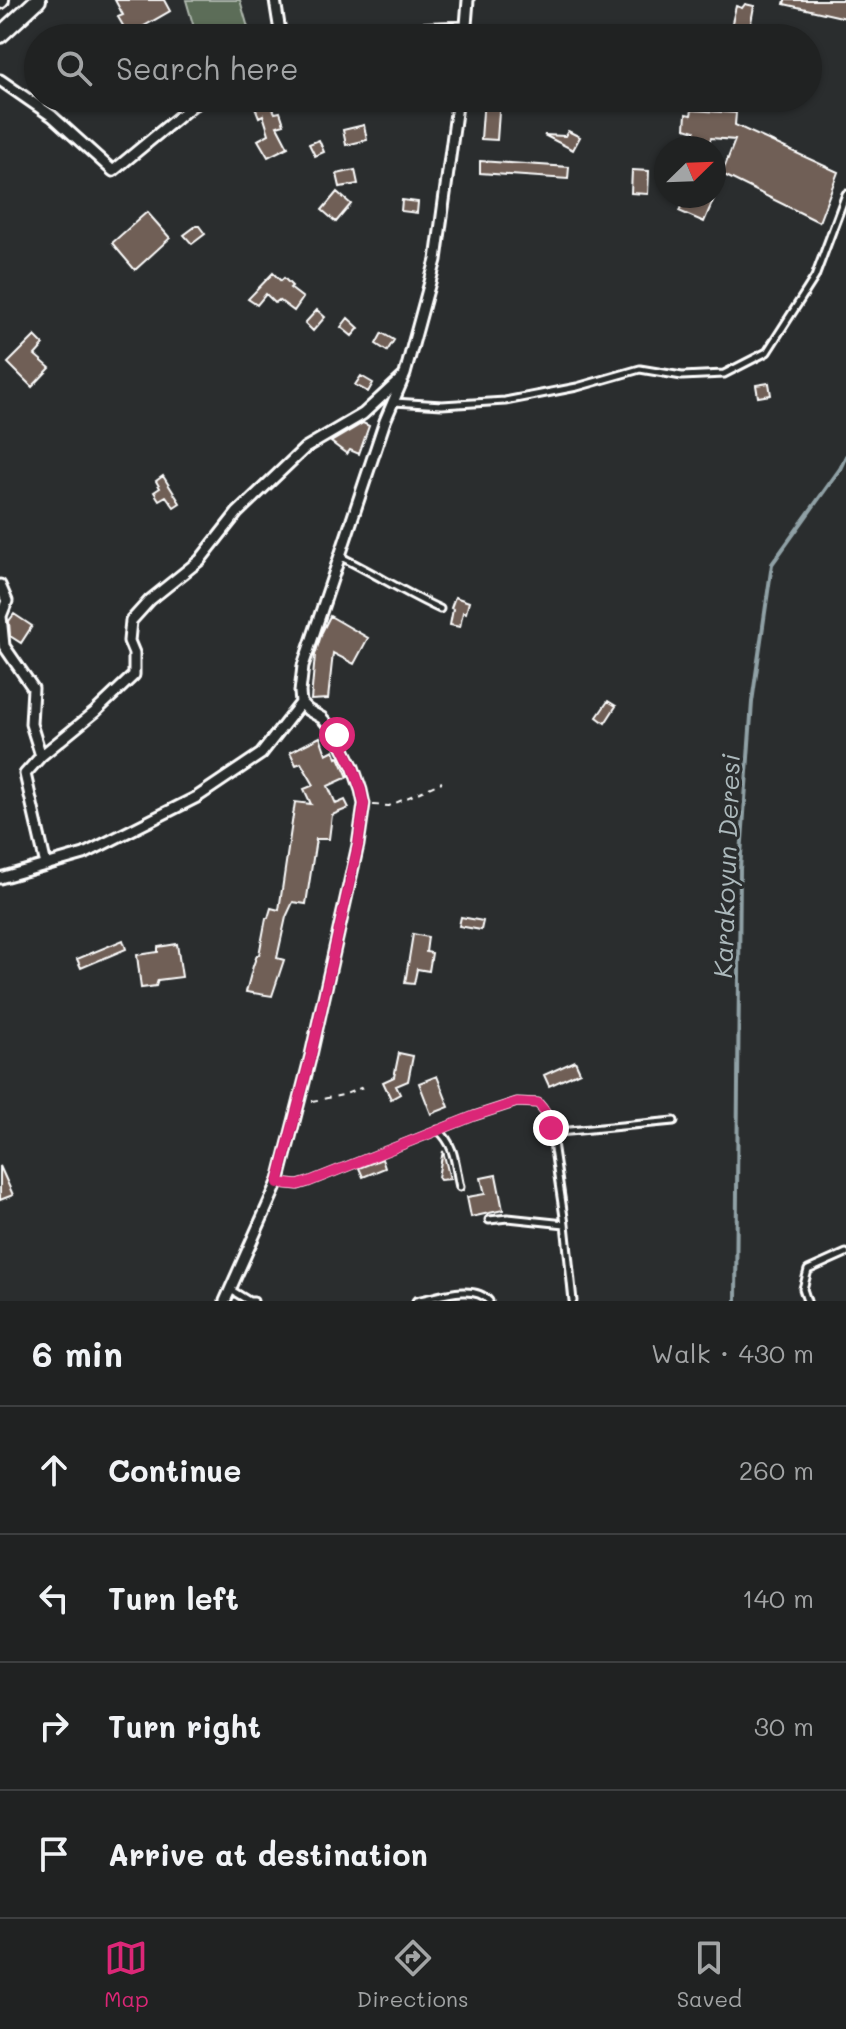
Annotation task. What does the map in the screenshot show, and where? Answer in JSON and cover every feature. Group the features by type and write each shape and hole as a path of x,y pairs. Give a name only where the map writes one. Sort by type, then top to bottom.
{"main road":[{"path":"0,35 38,0"}],"street":[{"path":"275,0 279,24"},
{"path":"467,24 468,0"},
{"path":"0,80 24,97"},
{"path":"46,112 113,171 185,112"},
{"path":"225,1301 278,1183 358,845 364,804 353,767 337,735 322,718 301,703 303,666 385,421 405,374 436,260 456,112"},
{"path":"46,865 25,774 41,756 134,675 134,653 129,641 131,621 150,600 200,560 237,513 305,448 363,414 405,374"},
{"path":"0,585 7,601 1,616 4,646 33,688 31,724 41,756"},
{"path":"0,878 84,854 197,797 261,754 301,703"}],"lane":[{"path":"393,402 442,405 505,401 577,387 640,369 682,376 724,374 767,352 815,277 846,194"},
{"path":"339,556 404,593 440,609"},
{"path":"278,1183 298,1185 308,1182 517,1102 538,1103 548,1115 551,1128 573,1301"},
{"path":"551,1128 559,1132 674,1121"},
{"path":"438,1130 455,1157 460,1187"},
{"path":"489,1220 508,1218 565,1224"},
{"path":"807,1301 803,1289 808,1270 846,1253"},
{"path":"230,1289 254,1301"},
{"path":"416,1301 473,1291 483,1294 489,1301"}],"path":[{"path":"364,804 389,806 442,782"},
{"path":"299,1102 324,1100 363,1087"}],"green space":[{"path":"186,0 240,0 247,24 193,24"}],"building":[{"path":"115,0 164,0 170,11 147,24 122,24 118,17 123,15"},
{"path":"785,0 846,0 846,18 784,4"},
{"path":"745,4 754,6 751,24 732,24 736,6 742,8"},
{"path":"257,112 280,112 284,124 277,126 288,147 268,157 258,140 269,134 263,115 259,117"},
{"path":"483,112 499,112 497,140 481,139"},
{"path":"736,113 735,125 838,172 819,222 726,176 726,164 735,140 726,139 726,136 695,136 695,131 685,128 686,114"},
{"path":"364,125 367,140 346,145 343,130"},
{"path":"568,131 580,137 573,150 544,135 565,136"},
{"path":"319,140 324,152 315,156 309,144"},
{"path":"480,161 569,167 568,179 480,173"},
{"path":"355,170 358,184 340,187 337,174"},
{"path":"632,170 649,171 648,194 631,193"},
{"path":"337,192 351,204 336,222 322,210"},
{"path":"402,200 418,202 417,213 401,211"},
{"path":"680,208 710,208 704,222 679,211"},
{"path":"147,212 170,238 135,270 112,243"},
{"path":"196,226 205,234 192,244 184,235"},
{"path":"273,273 281,281 284,278 292,286 290,288 303,298 294,311 279,300 275,303 266,294 257,305 248,299"},
{"path":"317,310 325,317 313,331 305,323"},
{"path":"348,318 359,328 352,336 341,327"},
{"path":"382,333 394,340 387,351 376,344"},
{"path":"35,336 44,345 35,355 50,368 32,387 8,363"},
{"path":"361,376 373,383 368,392 355,385"},
{"path":"769,383 771,395 758,397 756,385"},
{"path":"363,423 369,426 359,454 350,450 347,454 331,442"},
{"path":"163,476 180,503 174,507 166,496 159,500 154,492 160,488 156,481"},
{"path":"455,597 469,602 460,627 450,625"},
{"path":"14,614 32,626 21,643 10,636 9,621"},
{"path":"330,616 368,638 354,664 333,653 328,699 311,700 315,655"},
{"path":"608,701 616,706 605,723 597,717"},
{"path":"320,737 326,754 334,750 348,777 328,786 336,804 345,800 349,808 332,815 329,839 316,839 306,904 293,902 286,917 277,958 284,960 272,996 246,992 259,955 266,918 271,908 279,910 295,802 311,804 304,789 314,785 301,763 296,765 290,752"},
{"path":"461,917 483,921 481,930 459,926"},
{"path":"413,934 428,937 426,952 432,953 429,971 417,969 414,984 405,983"},
{"path":"123,940 126,949 81,968 77,959"},
{"path":"177,944 182,977 158,980 156,986 141,988 137,955 158,952 158,947"},
{"path":"399,1053 413,1056 408,1081 396,1086 400,1094 391,1099 383,1082 394,1077"},
{"path":"575,1061 580,1072 549,1086 544,1075"},
{"path":"437,1076 449,1107 431,1114 419,1083"},
{"path":"443,1151 450,1179 440,1180 438,1177"},
{"path":"382,1159 385,1168 363,1177 359,1168"},
{"path":"0,1166 13,1195 0,1200"},
{"path":"496,1175 503,1210 471,1217 467,1197 485,1194 481,1178"}],"waterway":[{"name":"Karakoyun Deresi","path":"736,1301 740,869 752,702 772,564 846,456"}],"route":[{"path":"337,735 353,767 364,804 358,845 311,1055 278,1183 298,1185 308,1182 517,1102 538,1103 548,1115 551,1128"}]}
